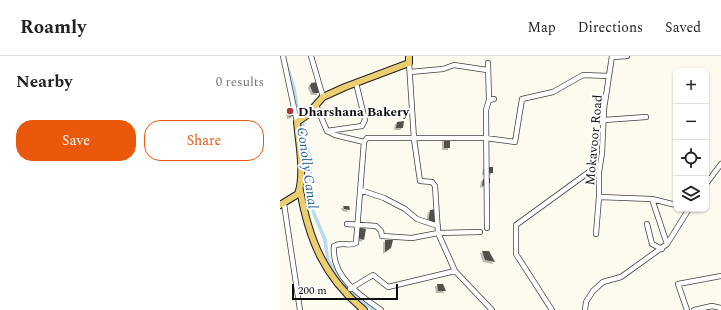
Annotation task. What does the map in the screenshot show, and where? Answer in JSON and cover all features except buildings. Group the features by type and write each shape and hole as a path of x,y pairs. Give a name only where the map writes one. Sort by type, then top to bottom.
{"main road":[{"path":"364,310 345,294 334,280 315,248 308,230 300,190 300,121 323,97 385,73 409,59"},
{"path":"282,204 298,194 300,190"}],"street":[{"path":"283,56 300,121"},
{"path":"311,56 323,97"},
{"path":"612,57 627,56"},
{"name":"Mokavoor Road","path":"612,57 604,120 599,197 652,199 673,204"},
{"path":"409,59 414,139 420,181 432,182 435,186 438,233 455,271 492,310"},
{"path":"487,228 485,138 486,110 491,99 487,70 488,63"},
{"path":"410,72 443,70 454,65 487,70"},
{"path":"381,310 351,288 337,267 333,256 334,246 340,243 353,245 356,243 364,142 367,138 485,138 516,142 522,99 553,92 583,75 609,76"},
{"path":"327,131 362,126 365,120 356,83"},
{"path":"316,106 327,131 335,135 364,142"},
{"path":"604,120 646,117"},
{"path":"552,310 516,254 516,224 600,164"},
{"path":"709,180 721,164"},
{"path":"360,190 384,198 405,209 417,220 438,226"},
{"path":"596,234 599,197"},
{"path":"652,199 667,244"},
{"path":"282,204 300,310"},
{"path":"585,310 586,302 593,291 603,282 621,276 662,249 667,244 687,212"},
{"path":"347,224 376,226 381,231 382,236 412,238 438,233 480,232"},
{"path":"647,224 652,244 662,249"},
{"path":"345,294 351,288 373,275 388,287 455,271"},
{"path":"687,310 678,284 721,276"},
{"path":"694,310 712,306 721,308"}],"waterway":[{"name":"Conolly Canal","path":"286,63 294,88 299,119 303,122 302,133 309,156 313,211 325,240 328,261 351,292 374,310"}],"place":[{"name":"Dharshana Bakery","path":"290,111"}]}
